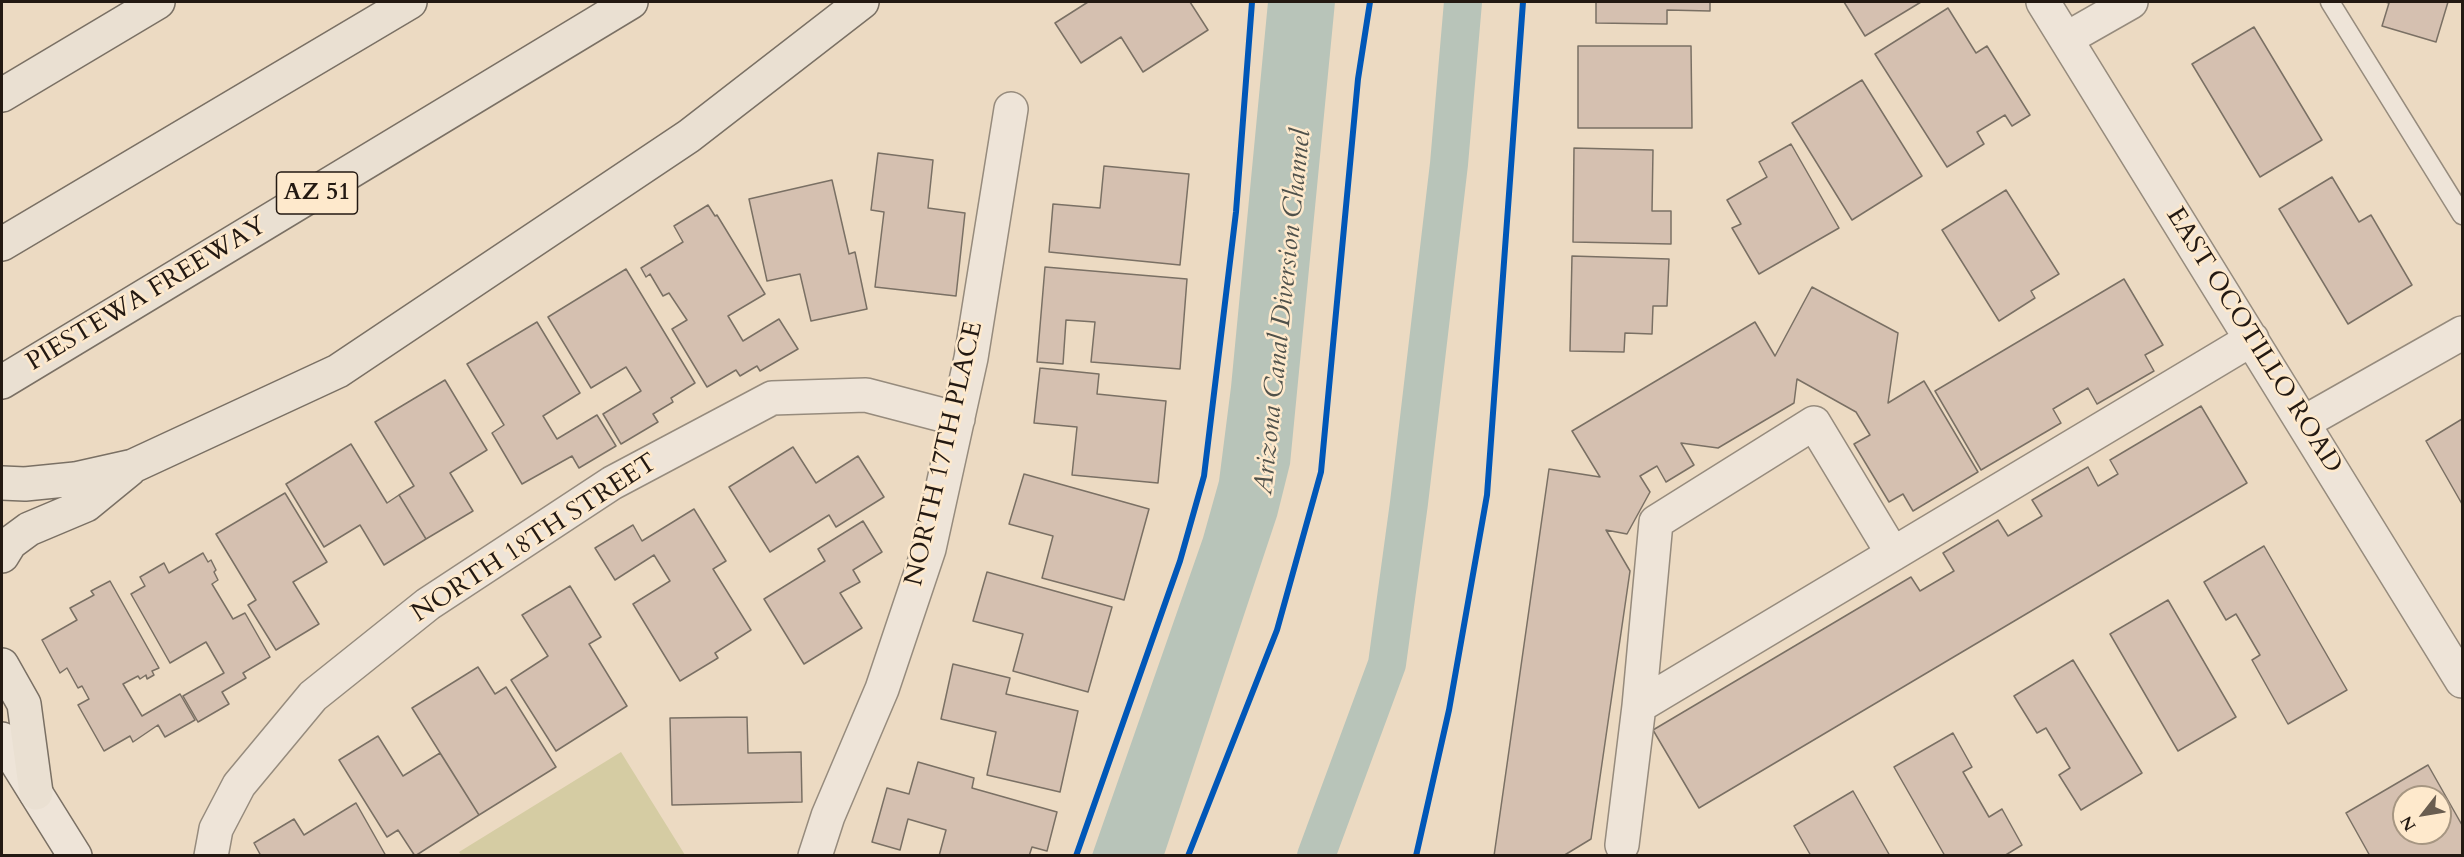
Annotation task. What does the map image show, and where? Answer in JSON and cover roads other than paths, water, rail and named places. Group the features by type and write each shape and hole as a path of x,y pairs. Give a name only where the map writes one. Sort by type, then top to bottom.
{"highway":[{"path":"2,95 158,2"},
{"path":"2,244 410,2"},
{"name":"PIESTEWA FREEWAY","path":"2,382 631,2"},
{"path":"2,483 25,484 75,479 133,466 338,371 689,135 862,2"},
{"path":"2,556 10,543 29,529 86,506 133,466"},
{"path":"2,664 24,704 36,793"}],"street":[{"name":"EAST OCOTILLO ROAD","path":"2043,2 2463,681"},
{"path":"2066,39 2131,2"},
{"name":"NORTH 17TH PLACE","path":"815,855 828,816 882,689 929,549 971,358 1011,109"},
{"path":"2303,423 2463,333"},
{"path":"1639,706 2252,339"},
{"name":"NORTH 18TH STREET","path":"212,855 216,829 239,785 313,696 428,604 612,483 772,398 866,395 958,419"},
{"path":"1622,846 1639,706 1656,522 1814,423 1893,554"},
{"path":"2,739 75,855"}],"lane":[{"path":"2330,2 2463,215"}],"water":[{"name":"Arizona Canal Diversion Channel","path":"1268,2 1335,2 1290,464 1277,516 1164,855 1092,855 1203,538 1219,481 1231,387"}],"waterway":[{"path":"1316,856 1387,664 1409,503 1449,164 1463,2"}]}
